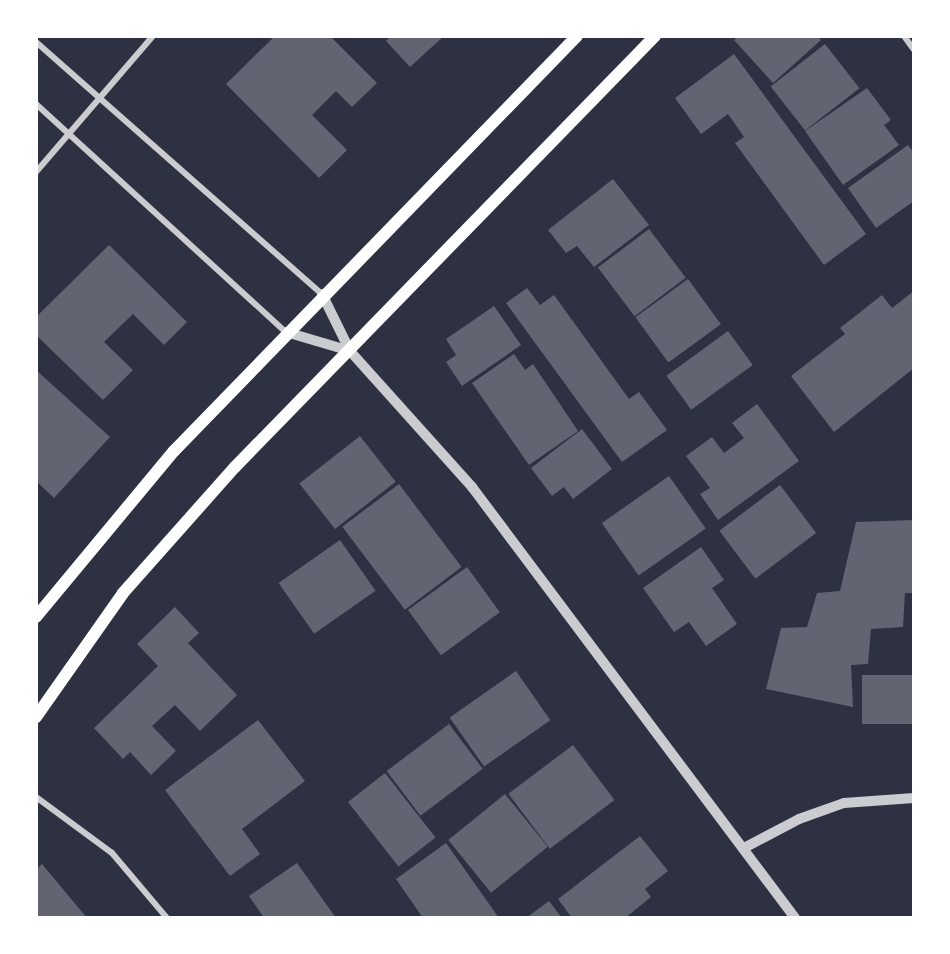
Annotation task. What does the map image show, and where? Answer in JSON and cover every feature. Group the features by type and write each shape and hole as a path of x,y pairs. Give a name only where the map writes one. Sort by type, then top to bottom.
{"main road":[{"path":"36,617 174,451 322,294 578,36"},
{"path":"36,717 123,593 236,467 655,36"}],"street":[{"path":"36,172 95,97 153,36"},
{"path":"904,36 914,50"},
{"path":"36,42 95,97 322,294 350,351 472,487 795,918"},
{"path":"36,104 286,332 350,351"},
{"path":"36,796 112,853 167,918"},
{"path":"744,848 799,819 844,803 914,798"}],"building":[{"path":"275,36 330,36 377,83 352,107 336,91 312,115 347,150 319,178 226,84"},
{"path":"391,36 444,36 410,67 386,41"},
{"path":"739,36 817,36 821,40 773,83 734,40"},
{"path":"825,44 859,88 805,131 771,86"},
{"path":"734,54 866,234 824,265 735,143 744,137 728,114 701,134 675,98"},
{"path":"867,88 891,120 884,125 899,145 843,185 805,131"},
{"path":"908,145 914,153 914,201 876,228 848,188"},
{"path":"613,179 649,225 594,267 577,246 566,253 548,230"},
{"path":"649,229 686,278 635,316 598,268"},
{"path":"109,245 187,322 164,345 133,314 104,342 133,370 103,400 36,335 36,317"},
{"path":"688,279 721,324 668,363 635,317"},
{"path":"527,288 540,305 554,295 629,399 639,392 667,430 622,462 506,303"},
{"path":"914,291 914,368 834,432 791,376 845,334 840,328 882,295 892,308"},
{"path":"494,306 521,345 462,386 446,362 456,355 446,339"},
{"path":"728,331 753,365 691,410 667,376"},
{"path":"514,354 525,370 533,364 578,431 529,465 472,383"},
{"path":"36,370 110,437 54,498 36,481"},
{"path":"757,404 799,461 718,520 700,494 710,488 686,456 712,437 724,453 744,438 732,423"},
{"path":"582,429 612,469 573,499 564,487 552,496 531,468"},
{"path":"360,436 396,482 335,529 299,483"},
{"path":"669,476 706,528 639,575 602,523"},
{"path":"399,484 462,567 405,610 342,527"},
{"path":"780,485 816,533 755,579 719,531"},
{"path":"914,520 914,593 905,593 903,627 871,629 868,664 851,665 853,707 766,689 781,628 807,627 817,593 840,591 856,522"},
{"path":"340,540 376,591 314,634 279,583"},
{"path":"701,547 724,580 712,588 737,624 706,646 689,622 674,632 643,588"},
{"path":"467,567 500,612 441,655 408,610"},
{"path":"175,607 199,633 188,643 237,695 200,731 175,705 152,726 176,751 151,775 130,752 123,759 94,728 158,666 137,644"},
{"path":"516,671 550,720 484,767 450,717"},
{"path":"862,675 914,675 914,724 862,724"},
{"path":"258,720 305,781 242,829 260,854 230,876 165,790"},
{"path":"449,724 483,769 420,816 387,771"},
{"path":"573,745 615,800 550,849 508,794"},
{"path":"385,773 435,838 398,867 348,802"},
{"path":"505,794 548,847 491,893 448,840"},
{"path":"640,836 668,871 645,889 651,897 625,918 572,918 558,899"},
{"path":"446,843 499,918 423,918 396,879"},
{"path":"297,863 336,918 264,918 249,896"},
{"path":"42,864 87,918 36,918 36,870"},
{"path":"549,901 562,918 526,918"}]}
